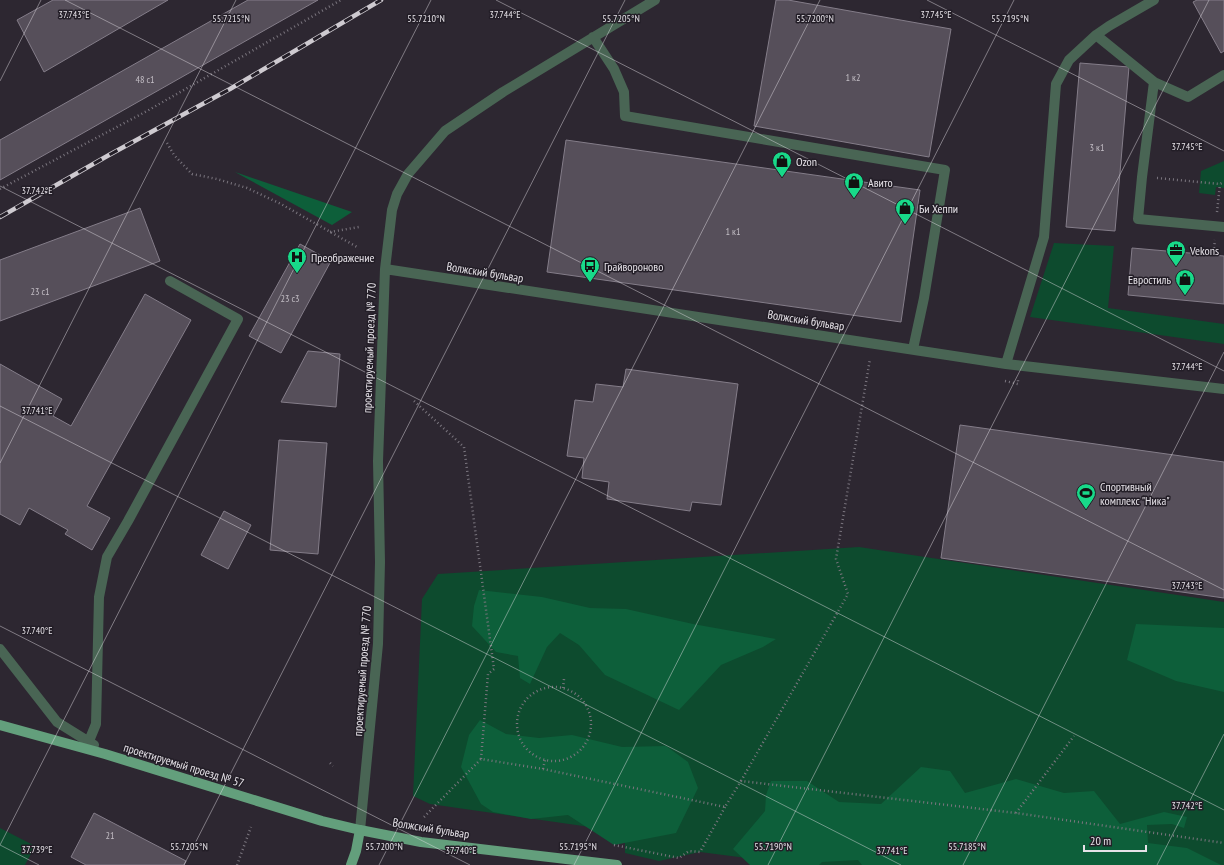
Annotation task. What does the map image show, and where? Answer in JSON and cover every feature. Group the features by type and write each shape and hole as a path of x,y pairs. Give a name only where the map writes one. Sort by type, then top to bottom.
{"main road":[{"name":"проектируемый проезд № 57","path":"0,725 105,754 322,821 360,830"},
{"path":"351,865 356,851 360,830"},
{"name":"Волжский бульвар","path":"360,830 421,842 617,865"}],"street":[{"name":"проектируемый проезд № 770","path":"360,830 378,644 380,562 378,461 385,269 392,210 397,194 408,174 446,131 503,92 655,0"},
{"path":"1006,364 1044,237 1056,84 1069,60 1096,35 1154,0"},
{"path":"1096,35 1154,82 1188,97 1224,75"},
{"path":"593,37 614,69 624,92 625,116 945,170 924,298 913,349"},
{"path":"1154,82 1138,219 1224,227"},
{"name":"Волжский бульвар","path":"385,269 1006,364 1224,389"},
{"path":"89,741 96,724 99,597 107,557 238,319 170,282"},
{"path":"0,649 57,722 89,741 105,754"}],"path":[{"path":"0,189 147,112 341,0"},
{"path":"167,142 174,155 192,174 217,179 247,188 281,204 357,247"},
{"path":"1142,177 1220,184 1224,182"},
{"path":"330,232 359,227"},
{"path":"614,845 679,858 689,851 700,852 848,594 836,559 871,356"},
{"path":"1002,381 1018,384 1020,366"},
{"path":"414,401 464,447 494,669 488,674 481,759 424,817"},
{"path":"563,688 564,679"},
{"path":"548,688 563,688 576,694 586,705 590,719 590,733 584,746 573,756 560,761 546,760 532,754 522,744 518,730 518,716 524,702 535,693 548,688"},
{"path":"1016,813 1074,736"},
{"path":"481,759 543,769 725,807"},
{"path":"543,769 546,760"},
{"path":"330,763 333,766"},
{"path":"741,781 1016,813 1224,843"},
{"path":"237,865 251,827"}],"green space":[{"path":"1224,161 1224,188 1216,187 1215,195 1199,193 1201,171"},
{"path":"235,172 352,212 332,225"},
{"path":"1054,243 1114,246 1108,308 1224,324 1224,344 1030,317"},
{"path":"859,547 1224,602 1224,865 800,865 700,852 659,861 625,853 625,832 430,804 413,796 422,599 438,574"},
{"path":"479,590 542,597 590,608 626,609 693,624 776,639 763,647 721,665 679,710 605,675 579,645 560,633 547,647 530,684 520,678 518,656 496,652 472,626 474,606"},
{"path":"1136,624 1224,628 1224,692 1176,681 1127,660"},
{"path":"480,720 506,734 539,738 572,735 622,747 666,746 688,762 698,788 676,833 614,845 568,815 531,819 493,812 481,804 461,767 469,735"},
{"path":"921,767 950,771 965,793 1016,779 1064,793 1094,791 1120,824 1164,812 1187,817 1184,828 1172,824 1147,825 1148,843 1187,848 1221,865 862,865 858,860 822,862 819,865 750,865 733,849 765,811 766,795 771,781 807,781 839,802 881,804"},
{"path":"0,828 35,846 25,865 0,865"}],"building":[{"path":"53,0 168,0 44,72 17,20"},
{"path":"248,0 318,0 0,180 0,140"},
{"path":"776,0 788,0 951,29 929,157 754,126"},
{"path":"1197,0 1224,0 1224,51 1221,53 1193,2"},
{"path":"1080,63 1129,67 1115,231 1066,227"},
{"path":"566,140 920,190 901,322 547,272"},
{"path":"140,208 160,261 0,321 0,260"},
{"path":"300,244 331,261 281,353 249,336"},
{"path":"1132,248 1224,256 1224,304 1128,295"},
{"path":"145,294 191,320 87,506 110,518 92,550 65,534 68,530 29,508 20,525 0,514 0,364 62,399 53,416 71,426"},
{"path":"308,351 340,354 336,407 281,402"},
{"path":"626,369 738,384 721,505 692,502 690,511 607,499 609,482 582,478 584,458 567,456 575,400 593,402 596,384 623,387"},
{"name":"Спортивный комплекс \"Ника\"","path":"960,425 1224,462 1224,598 941,558"},
{"path":"279,440 327,443 318,554 270,550"},
{"path":"224,511 251,525 228,569 201,555"},
{"path":"94,813 186,861 184,865 86,865 71,857"}],"railway":[{"path":"0,217 230,89 381,0"}],"place":[{"name":"Ozon","path":"782,178"},
{"name":"Авито","path":"854,199"},
{"name":"Би Хеппи","path":"905,225"},
{"name":"Vekons","path":"1176,267"},
{"name":"Преображение","path":"297,274"},
{"name":"Грайвороново","path":"590,283"},
{"name":"Евростиль","path":"1185,296"},
{"name":"Спортивный комплекс \"Ника\"","path":"1086,510"}]}
